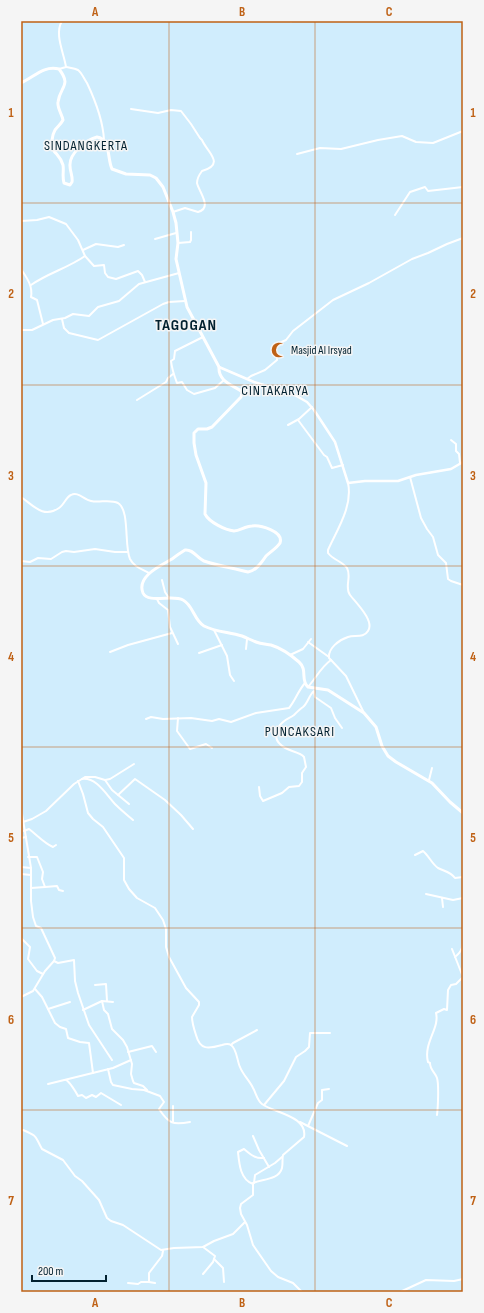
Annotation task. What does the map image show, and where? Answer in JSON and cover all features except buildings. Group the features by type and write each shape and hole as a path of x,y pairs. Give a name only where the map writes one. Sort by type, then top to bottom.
{"main road":[{"path":"21,83 45,69 59,69 64,76 65,80 58,103 63,120 54,133 52,147 53,151 60,157 62,163 64,171 64,184 70,185 72,182 70,165 71,159 75,153 95,137 100,137 104,140 107,147 112,169 126,174 150,175 156,178 165,192 173,212 178,243 176,259 185,301 191,317 219,367 220,375 224,380 241,391 242,396 212,427 207,429 197,429 194,432 193,436 196,455 206,483 205,514 211,521 232,530 254,526 271,530 279,536 280,543 251,572 203,560 191,551 187,550 149,573 143,583 143,592 148,598 183,599 190,606 201,624 213,629 243,636 247,639 276,647 289,655 303,667 305,684 308,687 314,690 328,690 364,713 376,727 382,746 388,756 429,780 463,813"}],"street":[{"path":"62,21 59,36 66,68"},
{"path":"59,69 66,68 80,72 97,105 104,140"},
{"path":"131,109 158,113 171,110 181,111 211,152 214,159 211,168 202,171 197,183 204,201 203,209 198,212 185,208 173,212"},
{"path":"297,154 320,148 341,149 402,136 416,142 432,143 463,131"},
{"path":"395,215 411,191 424,187 428,191 463,187"},
{"path":"21,222 49,217 54,218 69,228 83,250 85,256 94,266 103,265 108,277 116,279 138,271 146,282"},
{"path":"178,243 190,242 191,232"},
{"path":"155,239 177,233"},
{"path":"248,379 251,376 265,370 276,360 277,356 274,347 275,345 286,340 290,333 334,300 412,259 428,254 463,238"},
{"path":"83,250 96,244 118,247 124,245"},
{"path":"31,285 37,280 85,256"},
{"path":"21,269 31,285 31,297 36,300 39,315 43,324"},
{"path":"21,330 32,330 53,320 62,319 73,314 89,316 98,307 119,301 133,288 146,282 179,273"},
{"path":"62,319 64,328 69,334 98,340 163,304 185,301"},
{"path":"203,337 175,351 174,360 172,362 173,374 178,383 182,382 187,390 194,394 216,388 224,380"},
{"path":"219,367 248,379 293,394 304,400 312,407 338,448 349,490 341,522 328,553 331,557 344,564 347,569 349,575 348,592 367,617 369,629 368,632 362,636 350,637 338,643 330,651 329,657"},
{"path":"137,400 166,382 173,374"},
{"path":"288,425 298,420 312,407"},
{"path":"298,420 327,457 332,468 343,465"},
{"path":"348,483 365,481 394,481 451,468 461,462 459,454 456,450 456,444 451,440"},
{"path":"410,477 421,518 427,530 433,537 438,554 446,563 448,579 463,585"},
{"path":"21,497 37,510 45,512 59,508 73,494 78,494 90,501 112,502 118,504 124,510 128,552 131,559 137,568 149,573"},
{"path":"21,561 30,562 38,558 51,559 66,551 74,552 95,549 128,552"},
{"path":"162,580 165,592 169,598"},
{"path":"157,599 158,603 168,610 170,627 178,644"},
{"path":"213,629 227,656 230,675 234,681"},
{"path":"110,652 128,645 172,633"},
{"path":"246,649 247,639"},
{"path":"289,655 302,649 311,639"},
{"path":"308,642 329,657 346,676 364,713"},
{"path":"200,652 222,645"},
{"path":"308,687 323,667 331,660"},
{"path":"146,718 191,718 212,721 219,719 231,722 256,713 291,706 297,693 305,684"},
{"path":"314,690 315,697 331,708 335,718 342,728"},
{"path":"259,787 260,796 263,800 280,794 289,787 299,786 302,782 302,773 306,767 304,757 302,754 293,752 283,747 277,742 276,735 282,722 304,706 310,694 314,690"},
{"path":"178,718 177,731 190,749 206,744 212,748"},
{"path":"23,822 46,811 62,794 80,780 89,776 110,780 134,764"},
{"path":"429,780 432,768"},
{"path":"80,780 88,778 96,783 116,805 133,820"},
{"path":"118,795 135,779 171,805 193,829"},
{"path":"80,780 88,813 103,827 124,858 124,880 130,892 157,910 166,926 167,951 169,957 186,988 200,1003 192,1016 197,1040 204,1047 210,1048 227,1044 231,1045 257,1030"},
{"path":"105,780 108,786 129,804"},
{"path":"21,808 31,868 32,905 35,922 36,926 42,928 55,958 33,991 21,997"},
{"path":"24,831 29,829 35,836 49,845 53,847 56,845"},
{"path":"21,838 26,837"},
{"path":"415,855 423,851 433,864 439,868 452,874 455,878 463,877"},
{"path":"28,857 37,857 43,872 42,880 45,888"},
{"path":"21,867 31,868"},
{"path":"21,874 31,876"},
{"path":"31,888 57,886 59,890 63,890"},
{"path":"426,894 453,900 463,898"},
{"path":"442,898 444,907"},
{"path":"454,957 463,947 463,927"},
{"path":"21,938 30,947 28,959 37,971 43,974"},
{"path":"437,1114 438,1086 436,1076 431,1071 430,1063 428,1062 426,1055 430,1037 436,1024 436,1013 444,1009 447,1010 448,990 450,985 456,984 463,977 452,949"},
{"path":"54,961 58,963 71,960 74,961 75,982 83,1010 91,1030 112,1060"},
{"path":"95,985 106,984 107,1001"},
{"path":"35,988 42,997 55,1024 66,1029 68,1038 89,1043 93,1073"},
{"path":"83,1010 102,1001 113,1002"},
{"path":"102,1001 104,1010 108,1014 113,1030 123,1040 128,1052 132,1064 131,1074 134,1083 143,1086 149,1091"},
{"path":"48,1009 70,1002"},
{"path":"264,1105 284,1081 295,1058 309,1047 310,1033 330,1033"},
{"path":"231,1045 240,1068 253,1088 259,1101 264,1105 347,1146"},
{"path":"128,1052 152,1046 156,1052"},
{"path":"48,1084 114,1068 131,1060"},
{"path":"108,1069 113,1085 149,1091 160,1096 164,1103 159,1109 163,1115 173,1123 181,1124 190,1122"},
{"path":"65,1079 69,1082 78,1096 82,1095 86,1098 92,1095 96,1096 101,1093 121,1105"},
{"path":"308,1126 318,1103 322,1100 322,1090 329,1089"},
{"path":"173,1106 173,1123"},
{"path":"298,1121 303,1126 304,1136 282,1157 255,1176 253,1195 240,1205 240,1211 248,1225 253,1245 271,1271 278,1277 293,1283 302,1292"},
{"path":"21,1130 32,1133 38,1138 42,1149 63,1160 75,1176 82,1181 100,1200 107,1218 123,1225 163,1251 174,1248 203,1247 233,1234 245,1222"},
{"path":"254,1136 269,1167"},
{"path":"264,1158 259,1159 254,1157 244,1149 238,1152 241,1171 247,1180 254,1183 277,1176 281,1170 282,1157"},
{"path":"203,1247 214,1255 214,1259 223,1268 224,1282"},
{"path":"149,1282 150,1273 162,1256 163,1251"},
{"path":"203,1274 214,1259"},
{"path":"400,1292 426,1280 454,1281 463,1279"},
{"path":"128,1283 155,1283"}],"place":[{"name":"Masjid Al Irsyad","path":"279,350"}],"district":[{"name":"SINDANGKERTA","path":"86,145"},
{"name":"TAGOGAN","path":"186,325"},
{"name":"CINTAKARYA","path":"275,390"},
{"name":"PUNCAKSARI","path":"300,731"}]}
